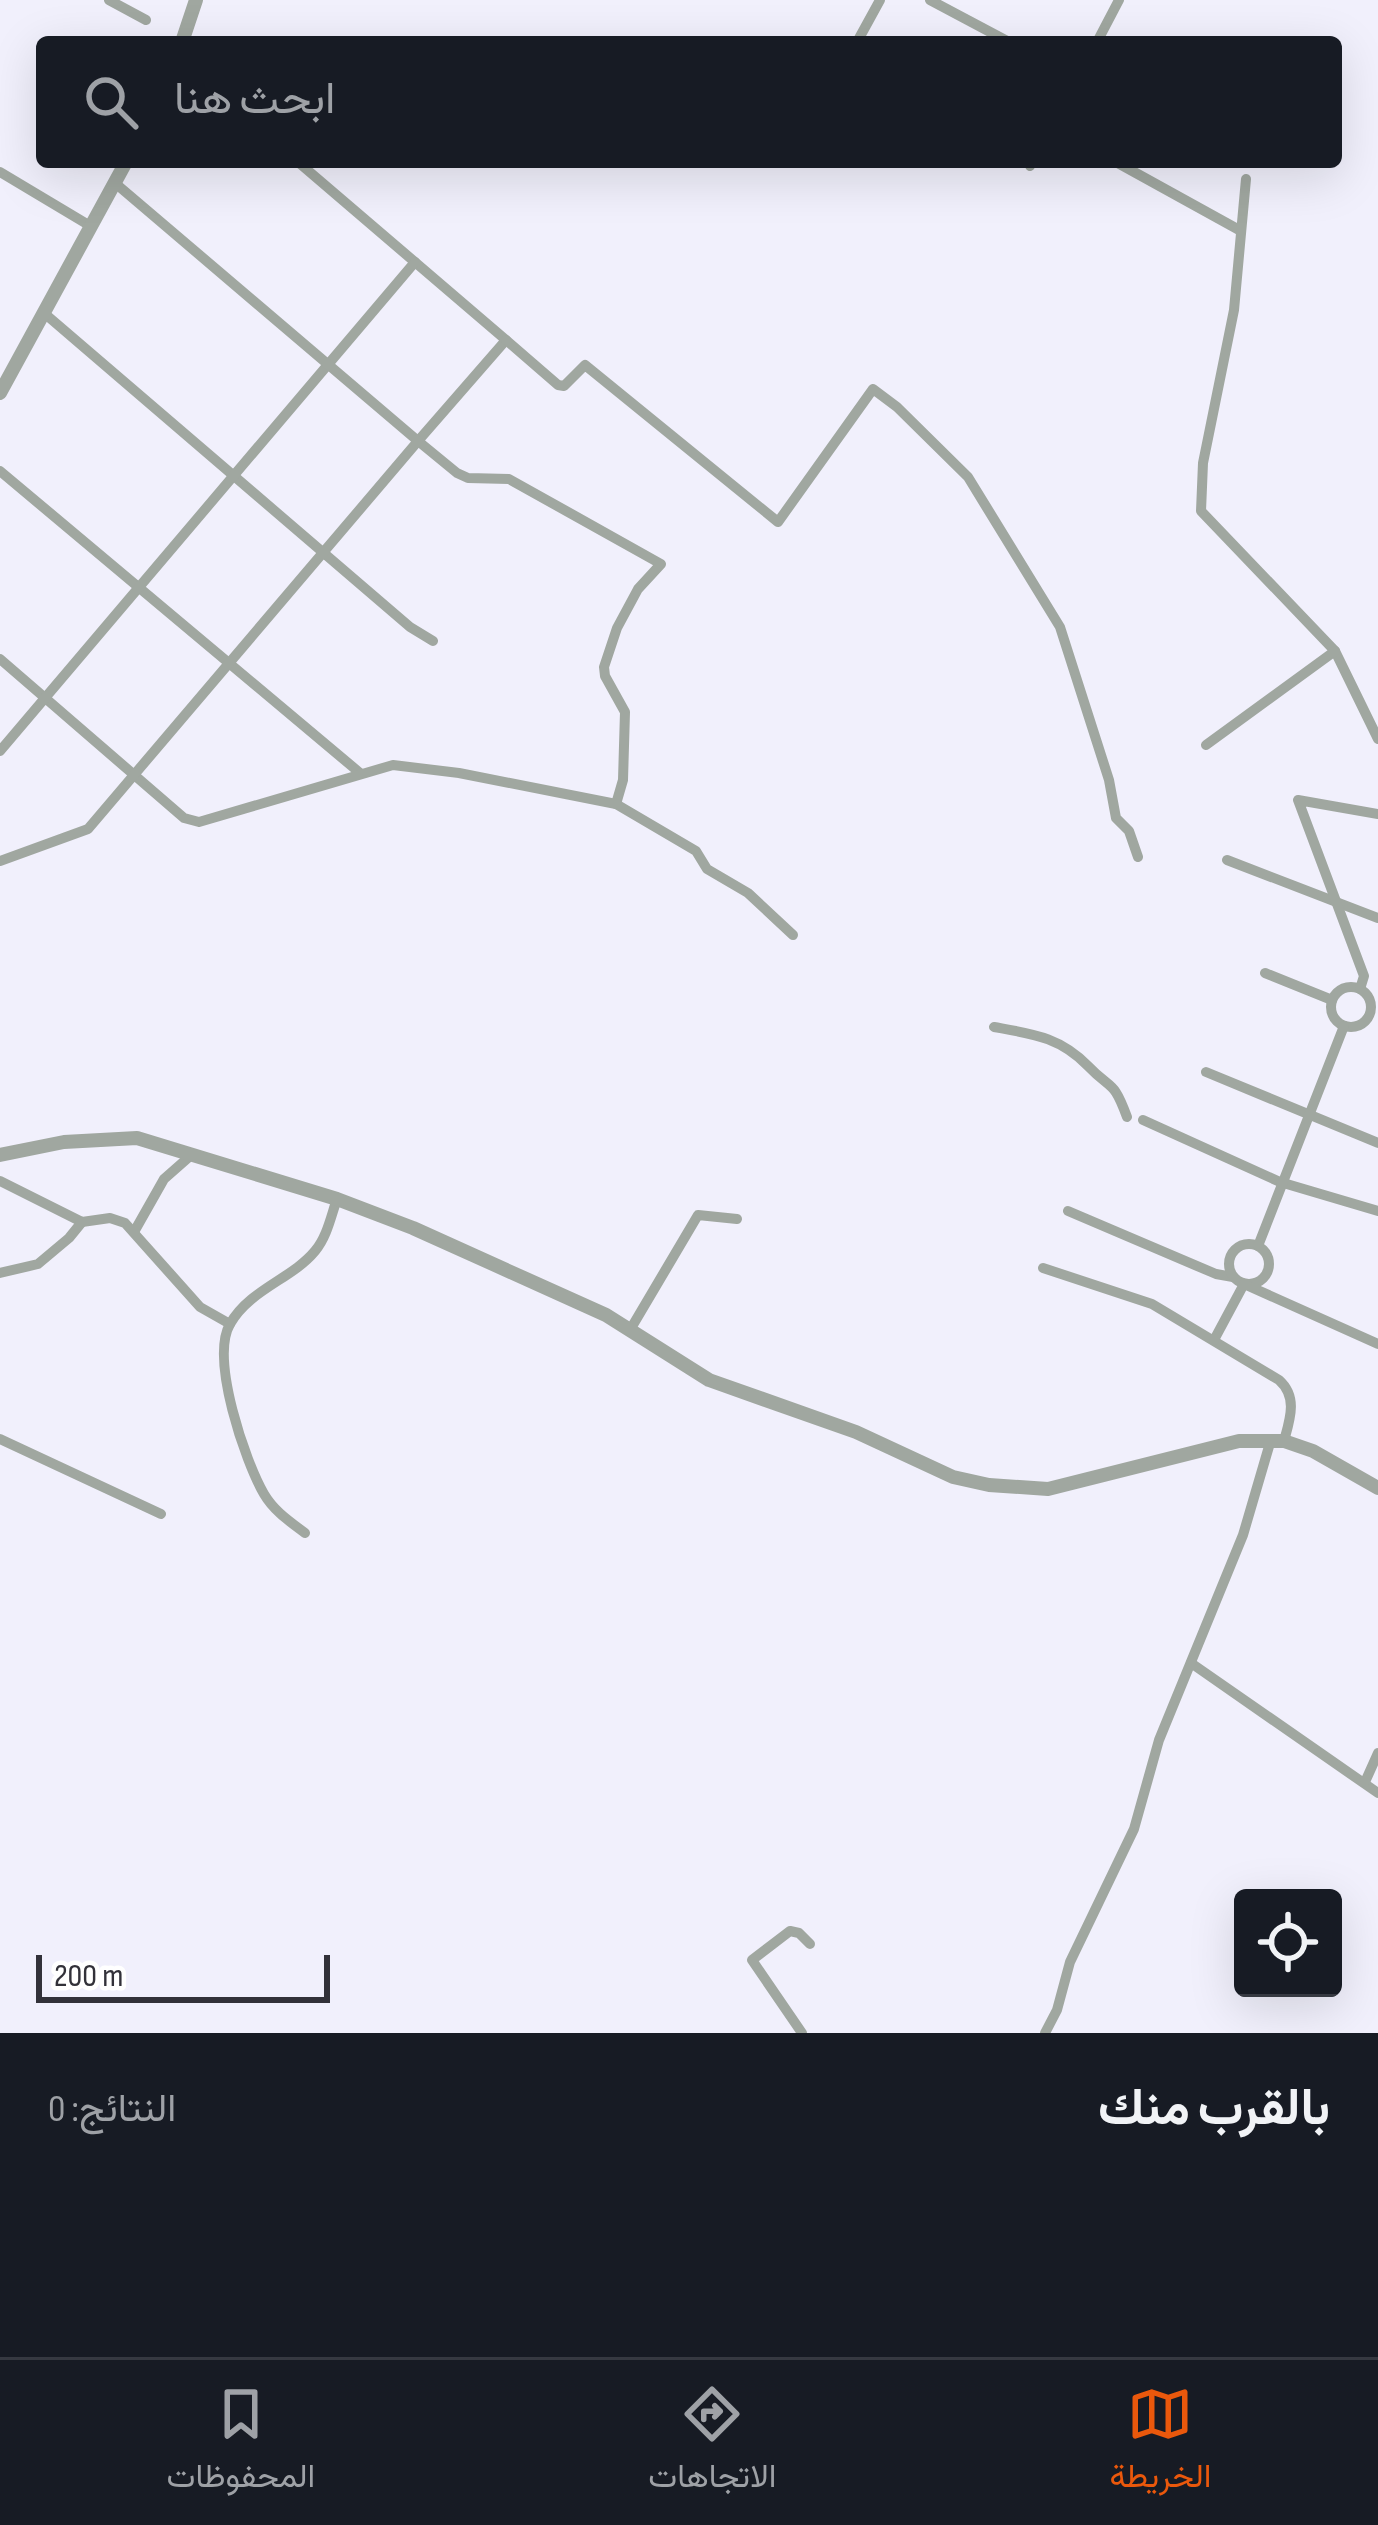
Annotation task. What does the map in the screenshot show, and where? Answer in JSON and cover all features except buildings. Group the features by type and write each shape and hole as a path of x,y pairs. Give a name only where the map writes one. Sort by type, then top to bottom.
{"street":[{"path":"110,0 146,20"},
{"path":"184,36 196,0"},
{"path":"860,36 880,0"},
{"path":"930,0 998,36"},
{"path":"1099,36 1113,2"},
{"path":"0,393 123,168"},
{"path":"305,168 558,385 564,386 585,365 778,522 873,389 897,406 968,477 1060,627 1117,818 1130,831 1138,857"},
{"path":"1127,168 1241,231"},
{"path":"0,172 92,227"},
{"path":"1246,179 1234,310 1203,463 1201,511 1335,651 1378,740"},
{"path":"115,183 457,473 468,478 508,479 661,563 638,589 617,628 604,667 604,676 625,712 623,780 616,804"},
{"path":"0,752 415,262"},
{"path":"44,313 410,627 433,641"},
{"path":"0,861 88,830 506,340"},
{"path":"0,471 360,773"},
{"path":"1206,745 1335,651"},
{"path":"0,659 184,818 199,822 393,765 616,804 696,851 707,869 748,893 793,935"},
{"path":"1360,989 1364,976 1298,800 1378,814"},
{"path":"1227,860 1378,917"},
{"path":"1264,973 1332,1000"},
{"path":"1360,989 1370,998 1374,1015 1360,1026 1343,1026 1332,1014 1332,1000 1341,990 1360,989"},
{"path":"1258,1246 1343,1026"},
{"path":"994,1028 1033,1034 1078,1053 1114,1086 1127,1117"},
{"path":"1206,1072 1378,1143"},
{"path":"1143,1120 1280,1182 1378,1211"},
{"path":"0,1155 118,1136 137,1138 337,1199 606,1315 709,1380 856,1432 953,1477 1048,1489 1239,1441 1277,1442 1313,1451 1378,1488"},
{"path":"134,1232 164,1179 189,1157"},
{"path":"0,1180 82,1222 110,1218 124,1223 200,1306 230,1324"},
{"path":"305,1533 278,1513 263,1492 227,1394 224,1362 230,1324 262,1290 318,1248 337,1199"},
{"path":"1068,1211 1239,1280 1257,1282 1267,1274 1267,1255 1258,1246 1244,1244 1233,1251 1228,1264 1239,1280 1378,1344"},
{"path":"630,1330 698,1215 737,1219"},
{"path":"0,1273 38,1264 82,1222"},
{"path":"1042,1268 1152,1304 1214,1340 1286,1387 1292,1415 1277,1442 1159,1740 1134,1829 1070,1961 1057,2010 1045,2033"},
{"path":"1214,1340 1239,1280"},
{"path":"0,1438 161,1514"},
{"path":"1191,1664 1378,1792"},
{"path":"1365,1782 1378,1753"},
{"path":"802,2033 752,1960 790,1931 810,1944"}]}
